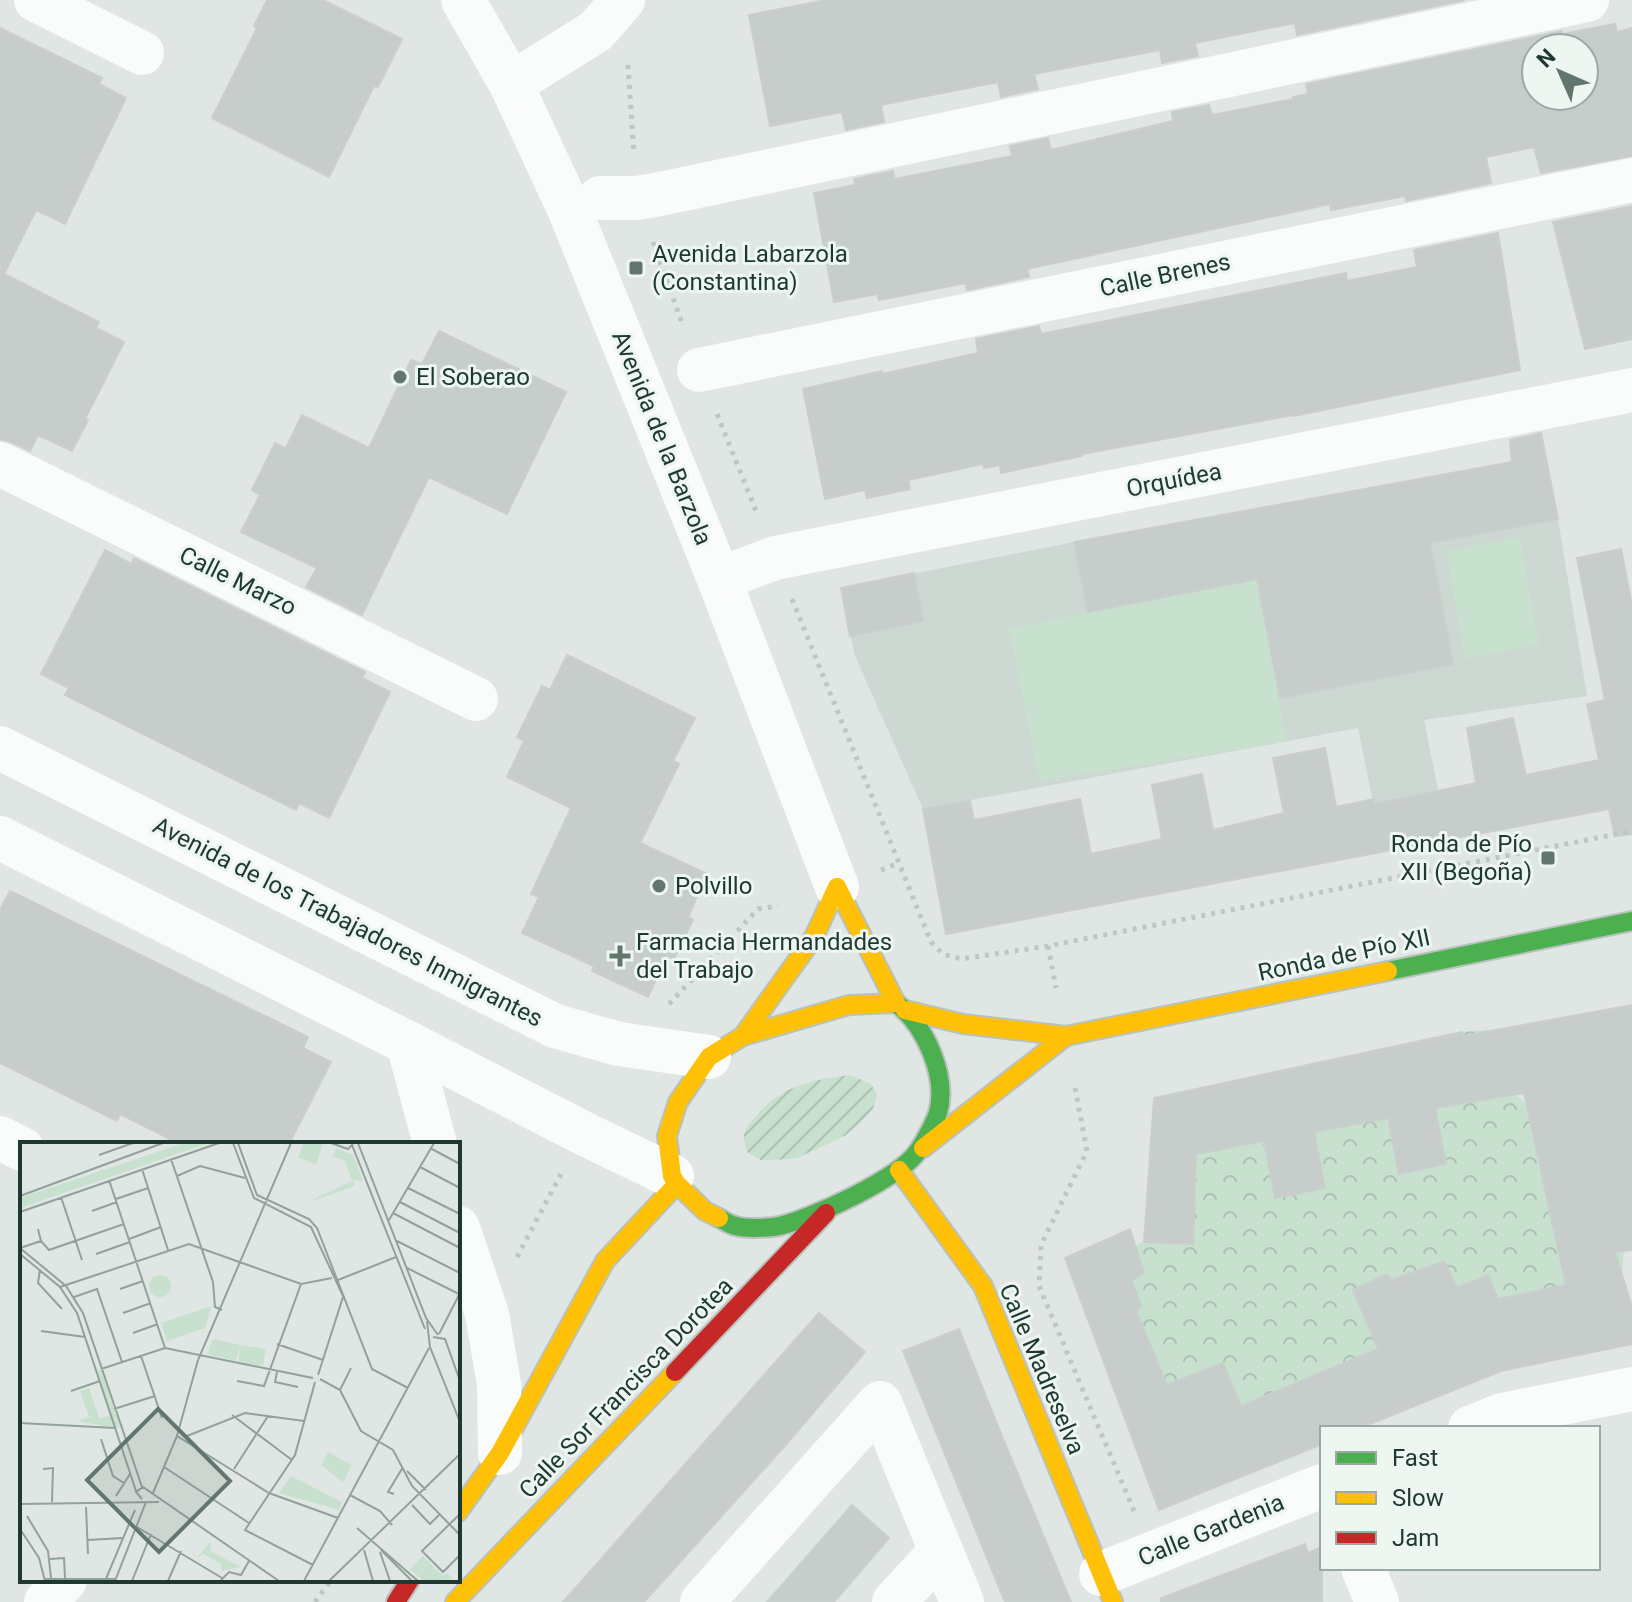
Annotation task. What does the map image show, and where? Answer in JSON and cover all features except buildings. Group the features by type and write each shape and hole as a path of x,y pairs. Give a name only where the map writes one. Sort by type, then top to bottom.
{"main road":[{"name":"Avenida de la Barzola","path":"837,887 900,1007"},
{"path":"726,1047 849,1005 900,1007 928,1044 940,1083 938,1113 918,1152 899,1170 832,1207 777,1227 737,1227 705,1211 674,1180 667,1136 678,1102 814,937 837,887"},
{"name":"Ronda de Pío XII","path":"900,1007 963,1024 1066,1036 1632,921"},
{"name":"Ronda de Pío XII","path":"918,1152 1066,1036"},
{"name":"Calle Madreselva","path":"899,1170 983,1286 1107,1588"},
{"name":"Calle Sor Francisca Dorotea","path":"460,1509 500,1453 605,1261 674,1180"},
{"name":"Calle Sor Francisca Dorotea","path":"455,1602 832,1207"},
{"path":"396,1602 409,1582"}],"street":[{"path":"36,0 142,53"},
{"name":"Avenida de la Barzola","path":"463,0 511,84 570,211 719,579 837,887"},
{"path":"511,84 596,31 623,0"},
{"path":"619,198 1587,0"},
{"name":"Calle Brenes","path":"699,370 1632,180"},
{"name":"Orquídea","path":"719,579 775,558 1632,390"},
{"name":"Calle Marzo","path":"0,464 476,699"},
{"name":"Avenida de los Trabajadores Inmigrantes","path":"0,748 555,1026 619,1044 726,1047"},
{"path":"0,838 674,1180"},
{"path":"408,1043 434,1142"},
{"path":"0,1138 20,1148"},
{"path":"460,1234 487,1314 499,1384 500,1453"},
{"path":"1475,1426 1502,1415 1632,1389"},
{"path":"702,1602 880,1403 962,1602"},
{"name":"Calle Gardenia","path":"1107,1588 1320,1487"},
{"path":"894,1602 941,1551"},
{"path":"1364,1570 1377,1602"},
{"path":"46,1602 63,1582"}],"path":[{"path":"628,66 619,198 699,370 762,527"},
{"path":"792,599 931,942 943,954 961,959 1048,946 1632,831"},
{"path":"664,1008 758,909 787,905"},
{"path":"1076,1095 1087,1151 1041,1245 1039,1286 1137,1519"},
{"path":"512,1268 555,1183"},
{"path":"315,1602 330,1582"}],"shaded area":[{"path":"1544,450 1587,696 1424,720 1448,840 1383,852 1358,728 923,809 855,656 841,588 1511,462 1511,457"}],"green space":[{"path":"1520,537 1539,645 1465,659 1446,551"},
{"path":"1257,579 1280,698 1285,742 1039,781 1009,628"},
{"path":"1502,1029 1513,1093 1526,1103 1558,1247 1625,1233 1622,1274 1498,1299 1488,1275 1457,1288 1443,1261 1392,1280 1387,1274 1353,1290 1378,1349 1241,1406 1223,1363 1167,1385 1136,1311 1141,1305 1132,1281 1144,1273 1135,1245 1144,1242 1193,1244 1196,1154 1270,1140 1267,1156 1276,1198 1324,1188 1314,1132 1393,1117 1396,1130 1391,1133 1399,1174 1446,1164 1435,1108 1462,1032"},
{"path":"850,1075 871,1084 877,1094 873,1109 846,1135 797,1158 761,1160 748,1153 744,1141 747,1128 778,1096 800,1085"}],"traffic: fast":[{"path":"1388,971 1632,921"},
{"path":"719,1218 745,1228 775,1227 793,1222 875,1185 908,1162 918,1151 938,1113 940,1083 925,1038 896,1003"}],"traffic: slow":[{"path":"837,887 896,1003"},
{"path":"743,1036 814,937 837,887"},
{"path":"905,1010 963,1024 1066,1036 1388,971"},
{"path":"719,1218 705,1211 677,1184 672,1176 667,1136 678,1102 709,1057 743,1036 849,1005 896,1003"},
{"path":"923,1148 1066,1036"},
{"path":"899,1170 983,1286 1113,1602"},
{"path":"460,1509 500,1453 605,1261 677,1184"},
{"path":"455,1602 675,1372"}],"traffic: jam":[{"path":"675,1372 826,1213"},
{"path":"396,1602 409,1582"}],"place":[{"name":"Avenida Labarzola (Constantina)","path":"636,268"},
{"name":"El Soberao","path":"400,377"},
{"name":"Ronda de Pío XII (Begoña)","path":"1548,858"},
{"name":"Polvillo","path":"659,886"},
{"name":"Farmacia Hermandades del Trabajo","path":"620,956"}]}
